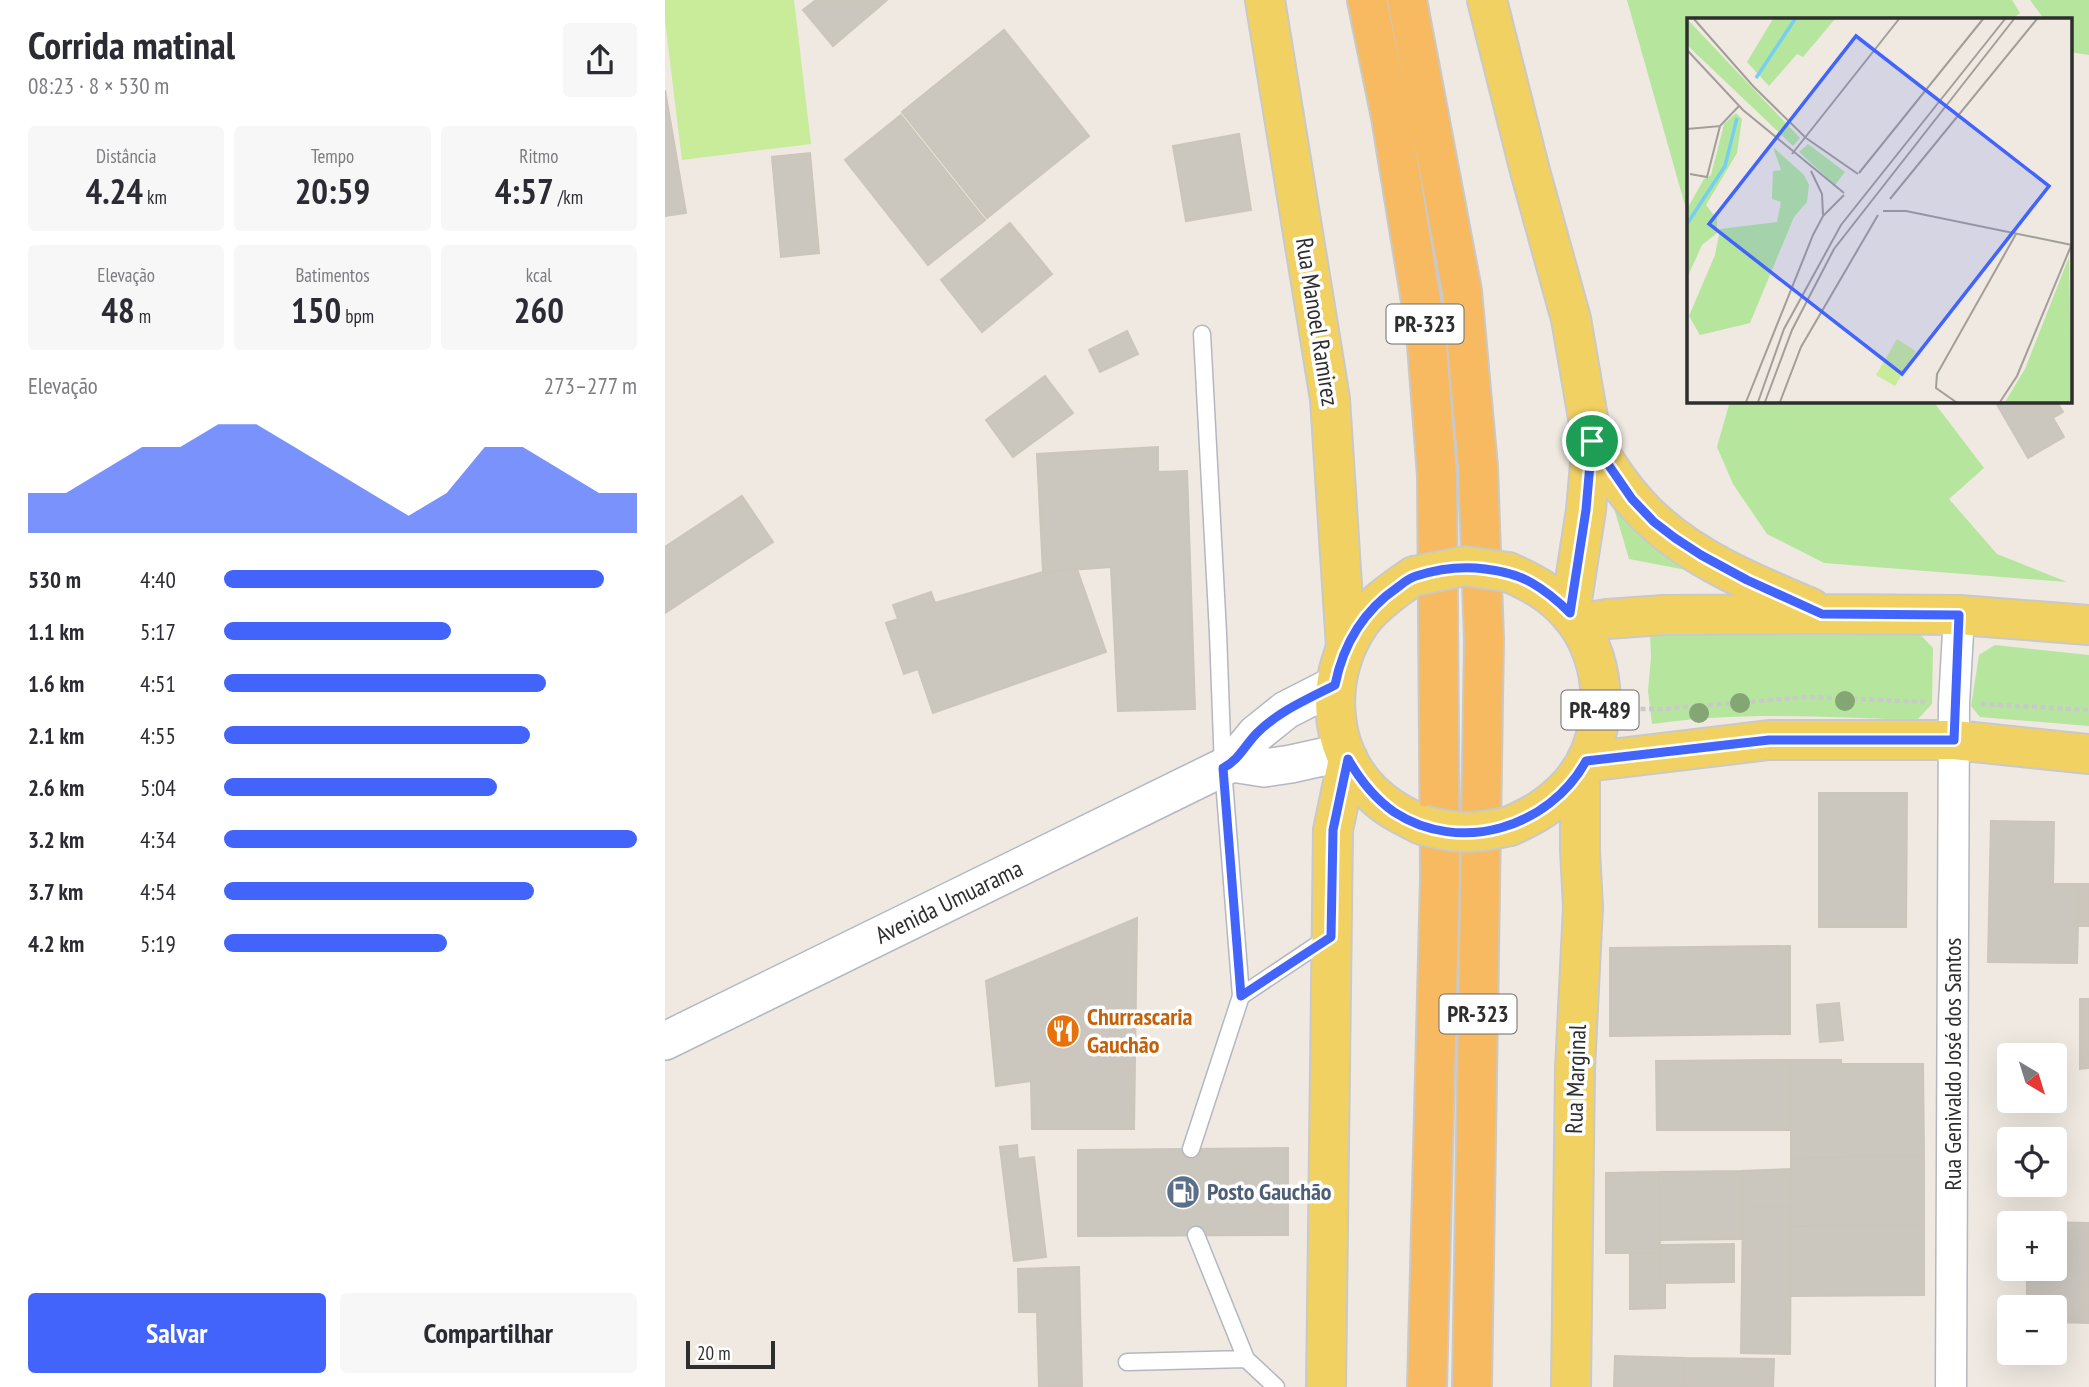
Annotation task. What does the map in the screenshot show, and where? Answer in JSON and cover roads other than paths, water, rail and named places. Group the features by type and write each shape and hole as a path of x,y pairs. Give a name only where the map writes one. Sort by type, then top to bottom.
{"highway":[{"name":"PR-323","path":"1367,0 1391,117 1426,332 1437,476 1440,878 1427,1387"},
{"name":"PR-323","path":"1408,0 1462,291 1478,467 1484,640 1472,1387"}],"main road":[{"name":"Rua Manoel Ramirez","path":"1265,0 1330,399 1346,647"},
{"path":"1487,0 1571,319 1592,441 1574,618 1664,615 1959,615 2089,625"},
{"path":"1592,441 1632,499 1654,522 1675,538 1737,575 1822,614"},
{"name":"PR-489","path":"1465,566 1508,572 1531,582 1552,596 1574,618 1595,656 1601,692 1598,728 1583,766 1564,792 1539,812 1510,826 1481,833 1451,832 1422,825 1395,812 1372,793 1346,755 1338,732 1335,685 1346,647 1362,620 1389,593 1414,576 1465,566"},
{"name":"PR-489","path":"1583,766 1769,740 1954,740 2089,754"},
{"path":"1327,1387 1333,830 1346,755"},
{"name":"Rua Marginal","path":"1571,1387 1575,1069 1583,907 1580,850 1583,766"}],"street":[{"name":"Rua Genivaldo José dos Santos","path":"1951,1387 1954,740 1959,615"},
{"name":"Avenida Umuarama","path":"665,1041 1228,766 1256,734 1286,710 1335,685"},
{"path":"1228,766 1264,768 1346,755"}],"lane":[{"path":"1191,1149 1241,996 1202,334"},
{"path":"1241,996 1331,937"},
{"path":"1196,1236 1246,1359 1276,1387"},
{"path":"1127,1362 1246,1359"}],"place":[{"name":"Churrascaria Gauchão","path":"1063,1031"},
{"name":"Posto Gauchão","path":"1183,1192"}]}
